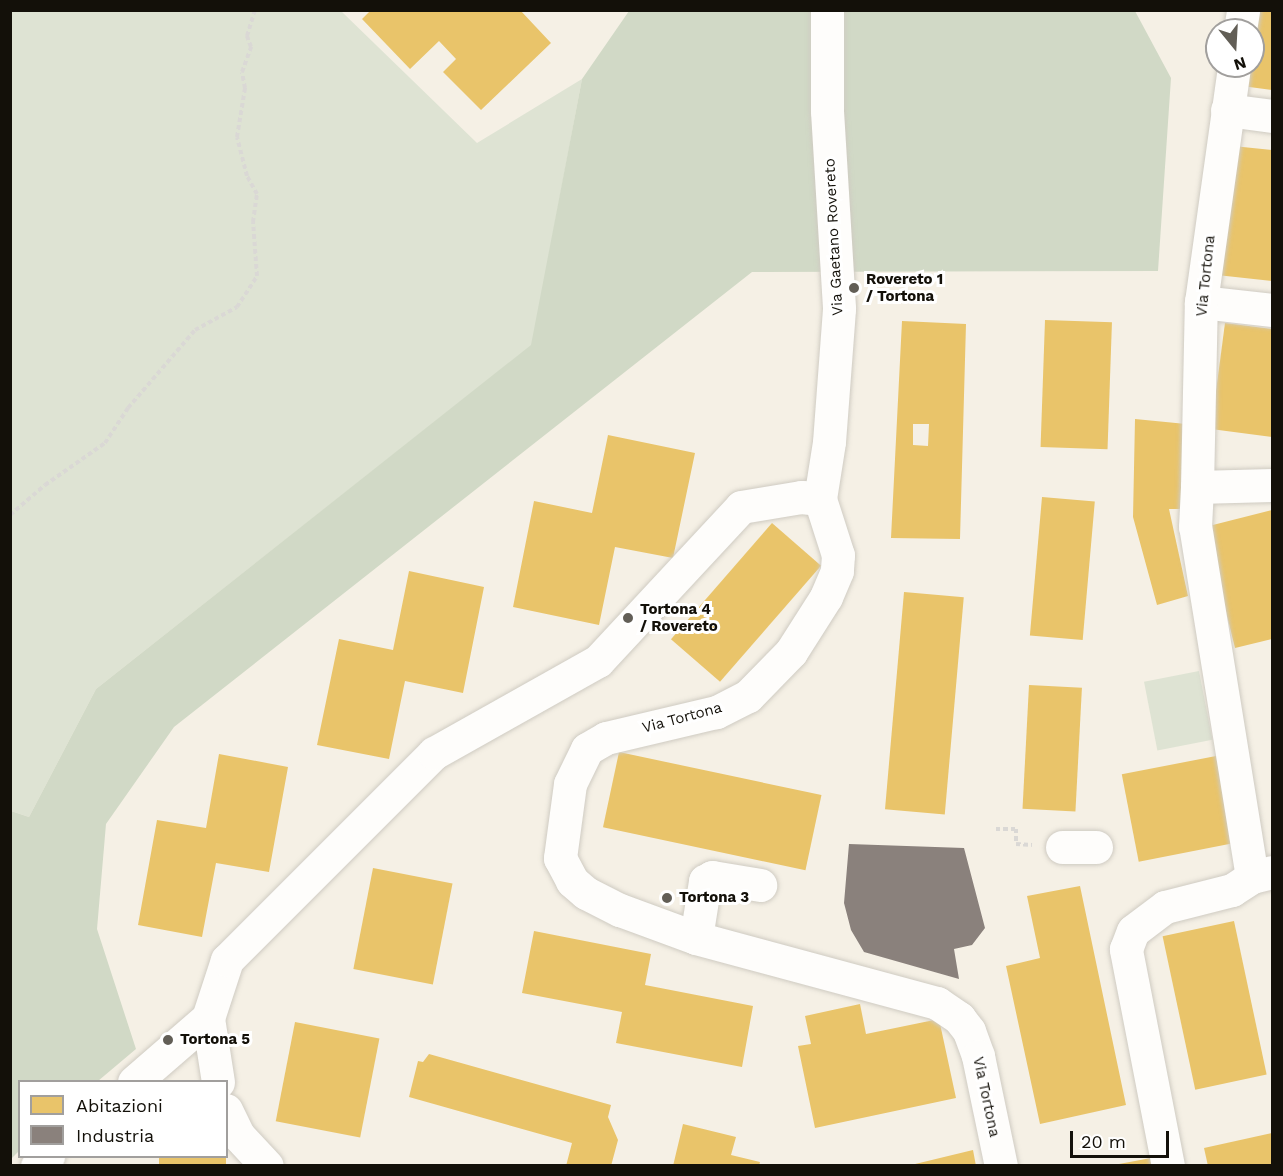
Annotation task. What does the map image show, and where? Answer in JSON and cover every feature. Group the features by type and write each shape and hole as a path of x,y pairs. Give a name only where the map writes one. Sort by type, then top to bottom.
{"street":[{"name":"Via Gaetano Rovereto","path":"820,499 839,309 827,111 827,10"},
{"name":"Via Tortona","path":"1168,1166 1126,949 1133,931 1165,907 1232,890 1262,875 1195,527 1201,302 1232,78"},
{"path":"1227,110 1272,116"},
{"path":"1201,302 1272,310"},
{"path":"1197,488 1272,485"},
{"path":"218,1080 208,1018 227,960 434,753 598,661 741,507 801,497 820,499"},
{"name":"Via Tortona","path":"820,499 838,555 837,571 826,597 791,652 748,696 716,712 606,738 587,749 570,784 560,858 572,881 586,893 620,910 696,938 937,1003 959,1018 969,1031 978,1056 1001,1166"},
{"path":"1062,847 1096,847"},
{"path":"696,938 705,881 712,878 760,885"},
{"path":"136,1080 208,1018"},
{"path":"228,1114 238,1135 267,1166"}],"path":[{"path":"10,515 45,485 105,442 128,408 195,330 237,306 257,276 253,222 257,194 244,166 237,137 245,88 242,72 251,47 247,36 255,10"},
{"path":"996,829 1016,829 1016,844 1062,847"}],"green space":[{"path":"11,11 341,11 477,143 582,79 532,345 96,689 29,817 11,811"},
{"path":"629,11 1135,11 1171,78 1158,271 752,272 174,727 106,824 97,929 136,1049 99,1080 18,1080 18,1152 11,1159 11,811 29,817 96,689 531,345 582,79"},
{"path":"1199,671 1212,740 1157,750 1144,682"}],"building: Abitazioni":[{"path":"371,10 520,10 551,43 481,110 443,72 456,59 439,41 410,69 362,19"},
{"path":"1251,10 1272,10 1272,90 1242,86 1243,78 1265,78 1265,18 1251,18"},
{"path":"1233,146 1272,150 1272,281 1217,275"},
{"path":"1045,320 1112,322 1108,449 1041,447"},
{"path":"902,321 966,324 960,539 891,538","holes":["913,424 929,424 928,446 913,445"]},
{"path":"1225,323 1272,329 1272,437 1211,429"},
{"path":"1135,419 1186,424 1183,509 1169,509 1188,596 1157,605 1133,517"},
{"path":"608,435 695,453 673,558 615,547 599,625 513,607 534,501 592,513"},
{"path":"1042,497 1095,502 1083,640 1030,635"},
{"path":"1272,510 1272,639 1235,648 1205,527"},
{"path":"772,523 821,566 720,682 671,639"},
{"path":"409,571 484,587 463,693 405,681 389,759 317,745 339,639 393,650"},
{"path":"904,592 964,597 945,814 885,809"},
{"path":"1029,685 1082,688 1075,812 1023,809"},
{"path":"619,752 821,795 805,870 603,827"},
{"path":"219,754 288,767 269,872 216,863 202,937 138,925 157,820 206,828"},
{"path":"1216,756 1233,843 1139,862 1122,774"},
{"path":"373,868 453,883 433,985 353,969"},
{"path":"1080,886 1126,1105 1040,1124 1006,966 1040,958 1027,896"},
{"path":"1234,921 1267,1075 1195,1090 1163,936"},
{"path":"534,931 651,954 645,985 753,1006 742,1067 616,1043 622,1012 522,993"},
{"path":"860,1004 866,1034 939,1019 956,1098 815,1128 798,1046 811,1044 805,1016"},
{"path":"295,1022 379,1038 360,1138 276,1121"},
{"path":"429,1054 611,1105 608,1117 618,1140 611,1166 566,1166 572,1143 409,1097 418,1061 423,1062"},
{"path":"683,1124 736,1137 731,1155 760,1162 759,1166 673,1166"},
{"path":"1272,1133 1272,1166 1208,1166 1204,1148"},
{"path":"973,1150 976,1166 911,1166 911,1165"},
{"path":"159,1158 226,1158 226,1166 159,1166"},
{"path":"1151,1158 1153,1166 1119,1166 1119,1164"}],"building: Industria":[{"path":"849,844 964,848 985,928 972,945 954,949 959,979 864,952 851,930 844,903"}],"place":[{"name":"Rovereto 1 / Tortona","path":"854,288"},
{"name":"Tortona 4 / Rovereto","path":"628,618"},
{"name":"Tortona 3","path":"667,898"},
{"name":"Tortona 5","path":"168,1040"}]}
